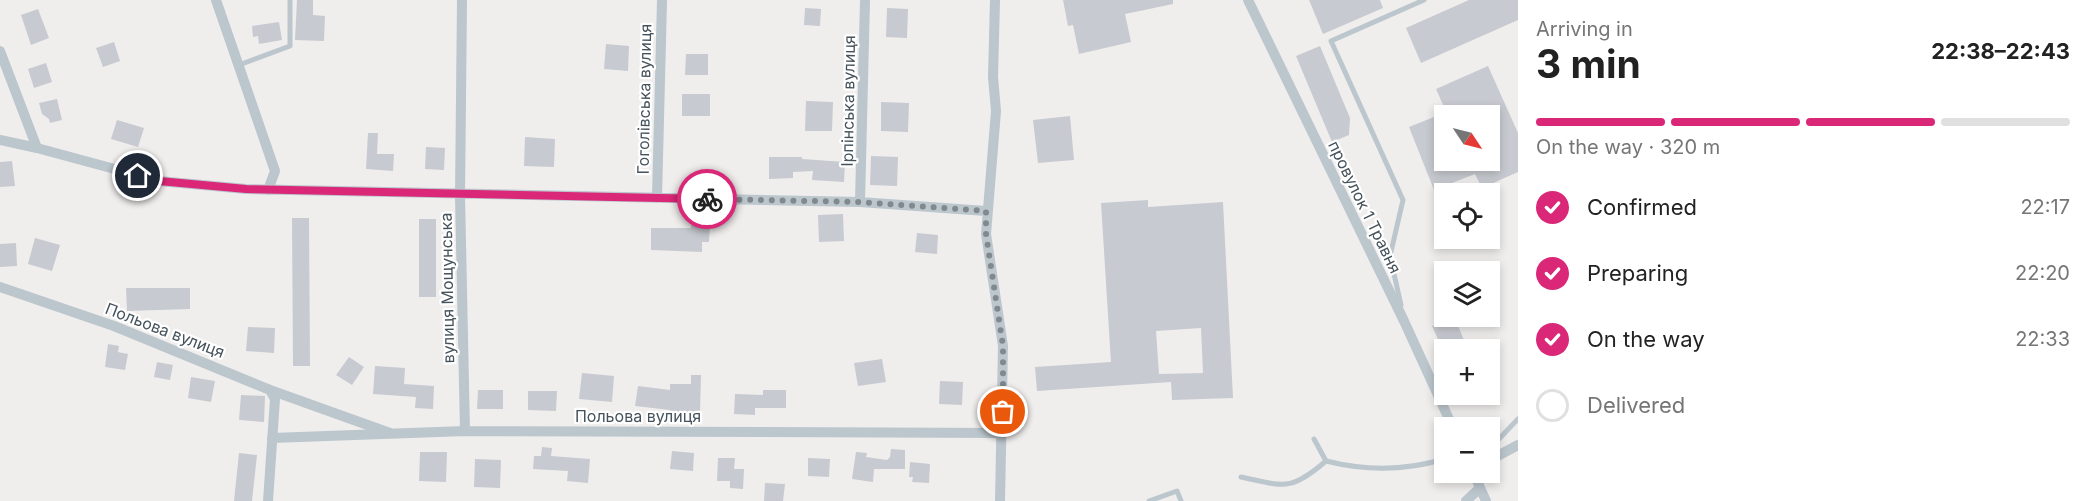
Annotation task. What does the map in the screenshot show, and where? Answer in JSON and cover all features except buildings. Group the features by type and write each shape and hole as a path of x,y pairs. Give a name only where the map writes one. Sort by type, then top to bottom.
{"street":[{"path":"216,0 275,171 268,190"},
{"name":"вулиця Мощунська","path":"462,0 460,196 465,431"},
{"name":"Гоголівська вулиця","path":"657,198 662,0"},
{"name":"Ірпінська вулиця","path":"860,202 865,0"},
{"path":"995,0 993,77 996,111 986,211 986,234 1003,346 1000,501"},
{"name":"провулок 1 Травня","path":"1248,0 1404,321 1448,417"},
{"path":"0,51 37,148"},
{"path":"0,140 159,181 268,190 460,196 860,202 986,211"},
{"name":"Польова вулиця","path":"0,287 114,326 270,390 396,435"},
{"path":"268,501 275,399 270,390"},
{"name":"Польова вулиця","path":"272,438 465,431 1003,433"},
{"path":"1500,455 1518,445"},
{"path":"1479,483 1486,501"},
{"path":"1466,501 1480,488"}],"lane":[{"path":"239,65 290,46 290,0"},
{"path":"1404,321 1390,256 1403,200 1331,41 1424,0"},
{"path":"1500,438 1518,419"},
{"path":"1314,439 1326,461 1351,467 1384,469 1434,462"},
{"path":"1240,477 1286,486 1304,480 1326,461"},
{"path":"1149,501 1177,491 1181,501"}],"way so far":[{"path":"707,199 860,202 986,211 986,234 1003,346 1003,412"}],"route":[{"path":"138,176 159,181 246,189 460,196 707,199"}]}
